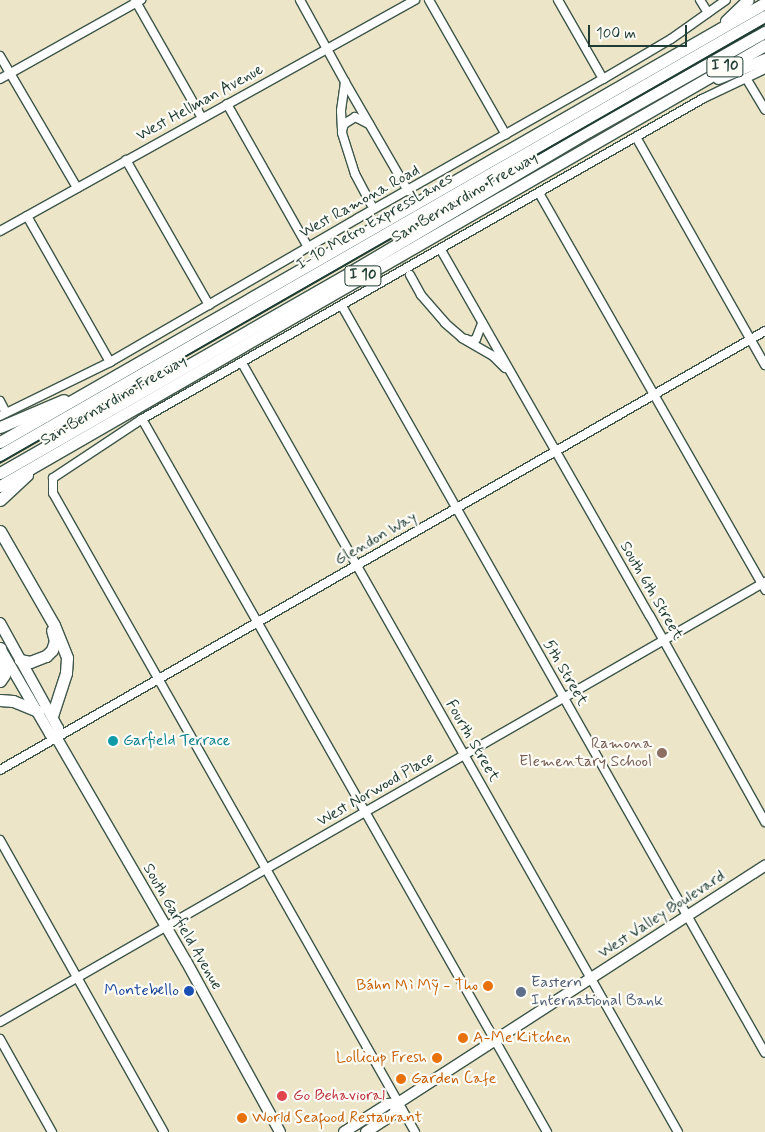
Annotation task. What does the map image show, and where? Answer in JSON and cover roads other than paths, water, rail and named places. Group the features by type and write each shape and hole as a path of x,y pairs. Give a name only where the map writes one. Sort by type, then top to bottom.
{"highway":[{"path":"716,31 748,0"},
{"name":"San Bernardino Freeway","path":"0,442 765,3"},
{"name":"I-10 Metro ExpressLanes","path":"0,455 765,16"},
{"name":"I-10 Metro ExpressLanes","path":"0,473 352,271 589,131 765,32"},
{"name":"San Bernardino Freeway","path":"0,486 765,45"},
{"path":"686,90 765,58"},
{"path":"0,427 49,405 82,395"},
{"path":"1,500 41,462"},
{"path":"0,531 54,625 67,658 66,673 52,716"},
{"path":"0,539 52,630 55,640 52,650 46,656 30,662 20,660"},
{"path":"0,648 4,675 0,682"},
{"path":"0,700 13,701 38,711"}],"main road":[{"name":"South Garfield Avenue","path":"0,623 58,728 56,737"},
{"name":"South Garfield Avenue","path":"0,648 50,734 56,737 244,1065 250,1080 280,1132"},
{"name":"West Valley Boulevard","path":"344,1132 388,1104 398,1103 765,866"},
{"name":"West Valley Boulevard","path":"366,1132 394,1114 398,1103"}],"street":[{"path":"300,0 408,191"},
{"name":"West Hellman Avenue","path":"0,231 415,0"},
{"path":"429,0 506,134"},
{"path":"558,0 603,79"},
{"path":"700,0 708,13"},
{"name":"West Ramona Road","path":"3,414 110,362 672,39 726,0"},
{"path":"0,79 137,1 202,118"},
{"path":"0,56 77,188"},
{"path":"415,1132 53,494 51,485 53,478 142,419 441,250 702,99 765,69"},
{"path":"746,78 765,110"},
{"path":"346,82 340,116 342,133 355,174 371,204"},
{"path":"227,104 308,247"},
{"path":"342,133 344,124 355,117 371,126"},
{"path":"636,137 765,365"},
{"path":"126,160 209,304"},
{"path":"539,193 764,586"},
{"path":"27,216 110,362"},
{"name":"South 6th Street","path":"441,250 765,822"},
{"name":"South 6th Street","path":"410,274 429,306 462,338 492,356 512,375"},
{"name":"5th Street","path":"342,306 765,1053"},
{"path":"462,338 471,341 476,339 482,323"},
{"name":"Glendon Way","path":"0,770 765,331"},
{"name":"Fourth Street","path":"242,363 678,1132"},
{"path":"0,401 3,414"},
{"path":"142,419 547,1132"},
{"name":"West Norwood Place","path":"0,1022 663,640 764,586"},
{"path":"0,840 164,1132"},
{"path":"0,1039 52,1132"}],"tunnel":[{"path":"371,204 410,275"}],"railway":[{"path":"0,463 765,24"}],"place":[{"name":"Garfield Terrace","path":"113,741"},
{"name":"Ramona Elementary School","path":"662,753"},
{"name":"Báhn Mì Mỹ - Tho","path":"488,986"},
{"name":"Montebello","path":"189,991"},
{"name":"Eastern International Bank","path":"521,992"},
{"name":"A-Me Kitchen","path":"463,1038"},
{"name":"Lollicup Fresh","path":"437,1058"},
{"name":"Garden Cafe","path":"401,1079"},
{"name":"Go Behavioral","path":"282,1096"},
{"name":"World Seafood Restaurant","path":"242,1118"}]}
